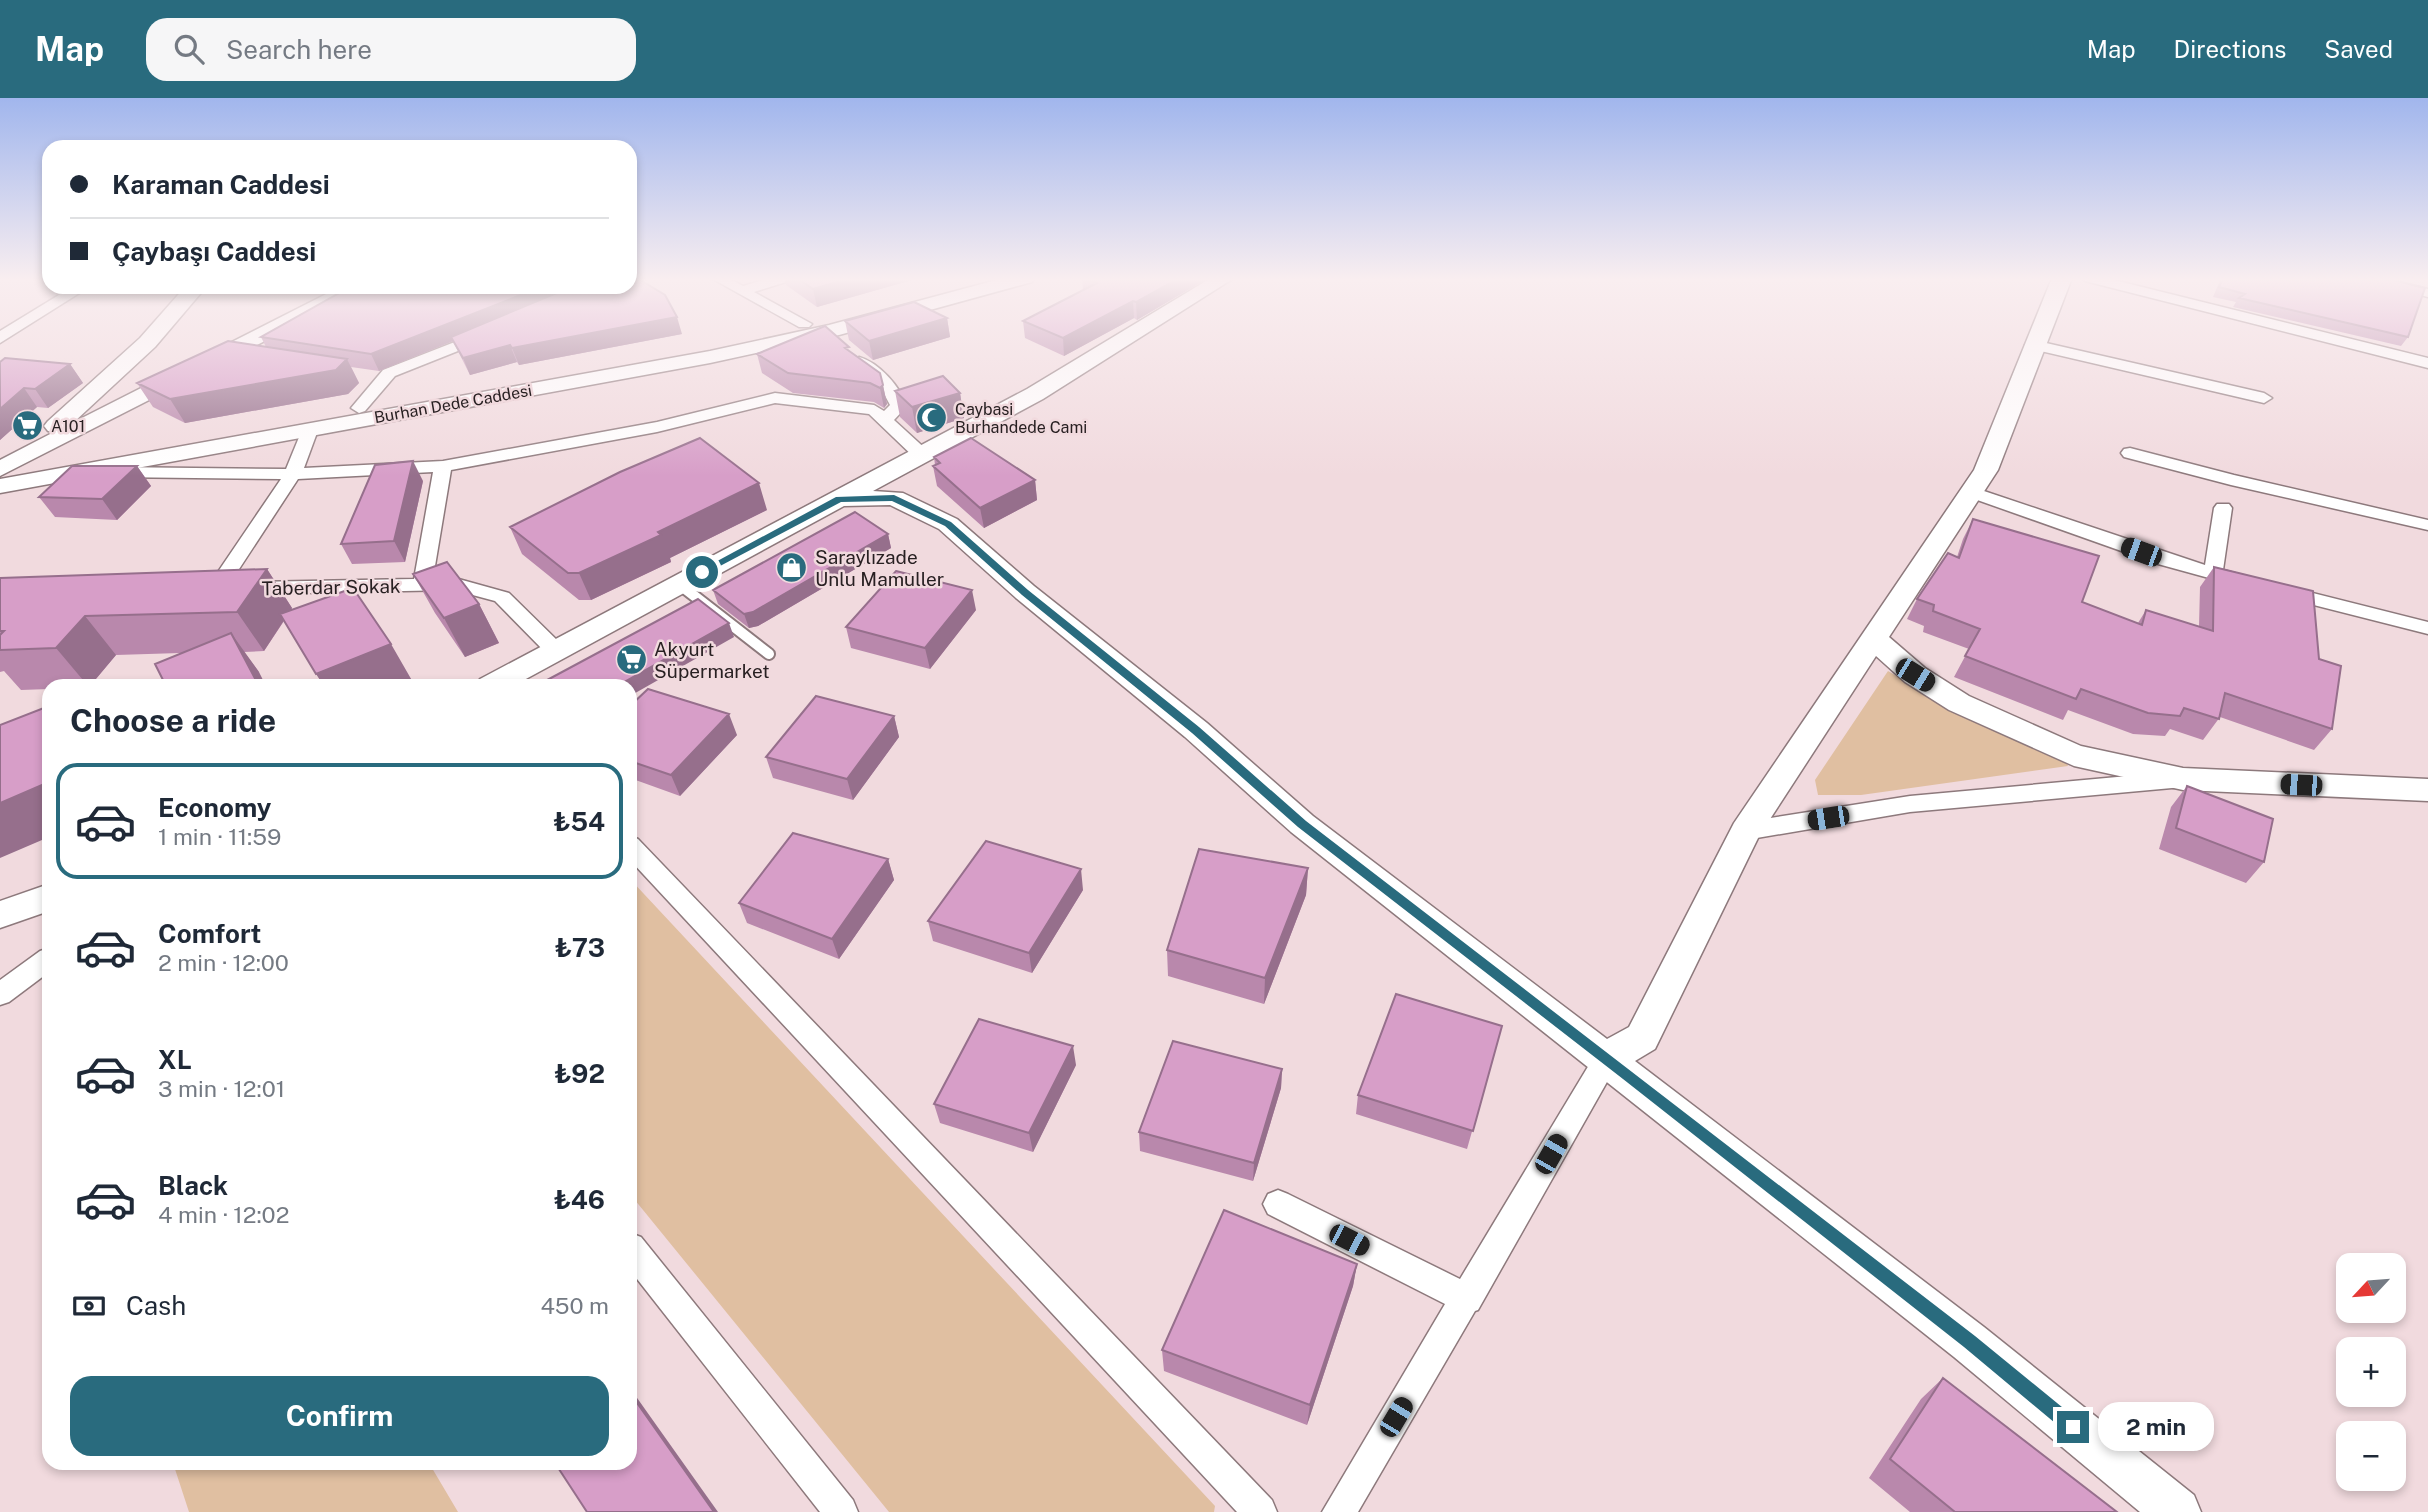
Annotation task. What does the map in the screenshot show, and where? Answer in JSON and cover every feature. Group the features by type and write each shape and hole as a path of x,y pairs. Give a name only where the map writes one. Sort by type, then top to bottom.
{"street":[{"path":"4,470 116,373 145,344"},
{"path":"4,470 244,344"},
{"path":"359,408 377,378 462,344"},
{"name":"Burhan Dede Caddesi","path":"4,470 359,408 698,344"},
{"name":"Burhan Dede Caddesi","path":"4,470 95,469 710,357 840,344"},
{"path":"840,344 893,389 899,406 885,419"},
{"path":"502,679 554,649 923,456 1035,394 1116,344"},
{"path":"2352,344 2428,363"},
{"path":"1339,1512 1607,1058 1642,1038 1745,831 1986,470 2034,345 2264,398"},
{"path":"224,354 248,358"},
{"path":"95,469 137,474 293,474 443,466 657,427 775,398 874,410 923,456 922,482 948,524"},
{"path":"293,474 310,430"},
{"path":"2130,453 2231,480 2428,525"},
{"path":"422,586 443,466"},
{"name":"Taberdar Sokak","path":"293,474 210,588 455,584 502,597 554,649"},
{"path":"1972,492 2165,560 2403,624 2428,628"},
{"path":"839,499 894,498 948,524 1025,593 1166,706 1302,824 1607,1058 1969,1342 2177,1512"},
{"path":"2213,573 2223,508"},
{"path":"1874,639 1915,675 1959,704 2074,755 2183,779 2428,790"},
{"path":"1745,831 1910,804 2105,789 2183,779"},
{"path":"637,852 1260,1512"},
{"path":"0,915 42,900"},
{"path":"0,994 42,963"},
{"path":"1278,1204 1467,1299"},
{"path":"637,1256 841,1512"}],"lane":[{"path":"679,584 769,654"}],"shaded area":[{"path":"1888,671 1964,716 2064,757 2068,766 1861,795 1818,795 1815,780"},
{"path":"637,887 1215,1506 1214,1512 889,1512 637,1203"},
{"path":"175,1470 433,1470 458,1512 189,1512"}],"building":[{"path":"222,344 248,344 347,359 336,370 170,399 137,383"},
{"path":"306,344 396,344 371,354"},
{"path":"455,344 533,344 512,348 510,345 463,358"},
{"path":"781,344 846,344 849,347 845,348 880,373 883,385 880,388 870,383 788,373 757,354"},
{"path":"5,358 70,364 35,389 24,388 0,409 0,362"},
{"path":"943,376 960,393 912,407 895,391"},
{"path":"700,438 759,483 658,532 661,535 579,573 568,573 510,527 620,472"},
{"path":"971,438 1035,480 980,508 933,466 940,463 934,457"},
{"path":"413,461 394,541 341,544 375,465"},
{"path":"72,466 137,466 102,499 39,497"},
{"path":"855,512 888,534 753,612 744,614 713,590"},
{"path":"1973,519 2099,556 2082,602 2142,625 2146,610 2213,631 2214,567 2313,591 2319,659 2341,666 2332,729 2225,693 2219,719 2184,708 2180,716 2148,713 2081,689 2076,699 1965,656 1980,629 1933,611 1934,605 1917,599 1948,553 1959,558"},
{"path":"447,562 479,604 444,618 413,574"},
{"path":"267,569 237,612 85,616 56,648 0,650 0,635 4,631 0,631 0,578"},
{"path":"896,571 972,590 925,648 846,627"},
{"path":"353,588 391,644 316,674 280,614"},
{"path":"698,599 729,623 629,679 549,679"},
{"path":"231,633 255,679 162,679 155,664"},
{"path":"648,689 729,714 671,775 637,763 637,699"},
{"path":"816,696 894,716 847,779 766,757"},
{"path":"42,709 42,785 0,803 0,725"},
{"path":"2187,786 2273,819 2264,862 2176,828"},
{"path":"793,833 888,859 832,939 739,903"},
{"path":"986,841 1081,869 1029,953 928,921"},
{"path":"1199,849 1308,868 1265,978 1167,950"},
{"path":"1396,994 1502,1026 1473,1131 1358,1095"},
{"path":"979,1019 1073,1046 1029,1133 934,1104"},
{"path":"1173,1041 1282,1069 1254,1163 1139,1132"},
{"path":"1224,1210 1357,1264 1310,1405 1162,1350"},
{"path":"1943,1378 2117,1512 1955,1512 1890,1459"},
{"path":"637,1403 714,1512 587,1512 560,1470 637,1470"}],"place":[{"name":"Caybasi Burhandede Cami","path":"932,418"},
{"name":"A101","path":"28,426"},
{"name":"Saraylızade Unlu Mamuller","path":"792,568"},
{"name":"Akyurt Süpermarket","path":"631,660"}],"route":[{"path":"702,572 839,499 894,498 948,524 1025,593 1108,657 1302,824 1628,1075 1969,1342 2073,1427"}]}
